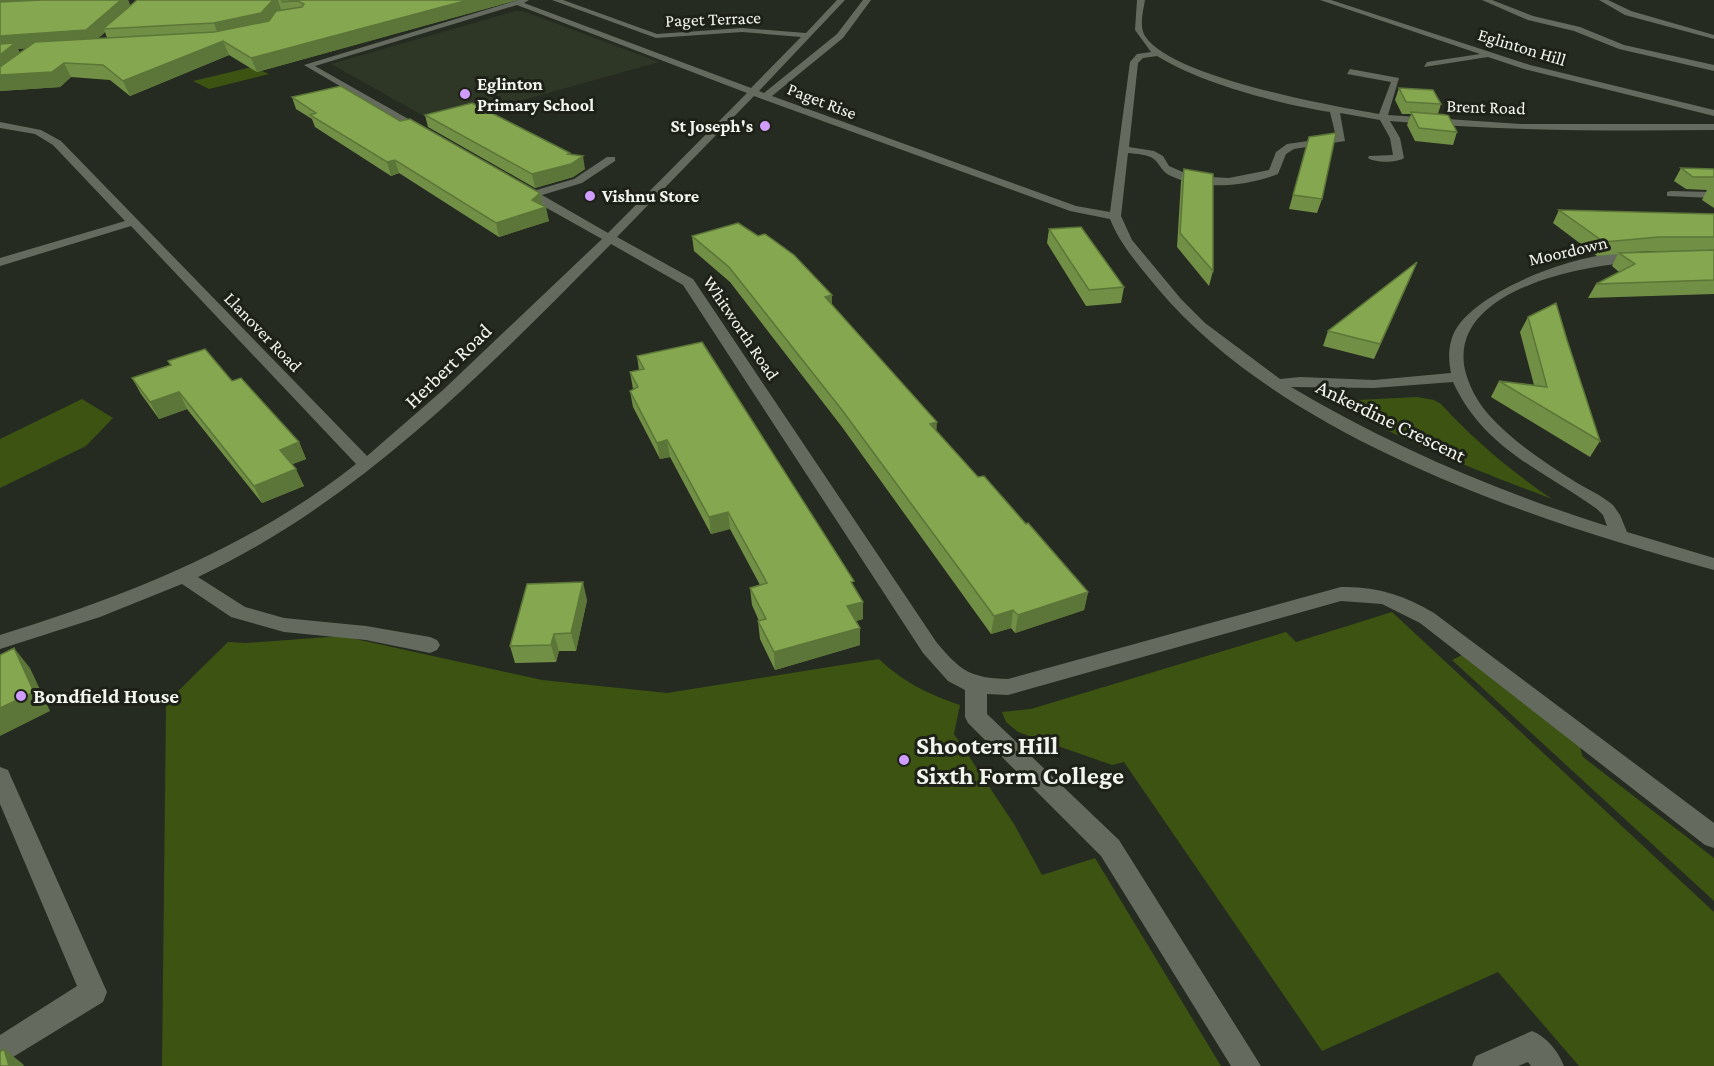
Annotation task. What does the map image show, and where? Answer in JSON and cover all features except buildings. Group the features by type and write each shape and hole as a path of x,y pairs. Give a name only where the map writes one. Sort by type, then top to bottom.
{"street":[{"name":"Paget Terrace","path":"555,0 656,36 742,30 807,35"},
{"name":"Herbert Road","path":"0,642 60,624 183,576 252,542 299,514 367,466 412,429 759,95 807,35 841,0"},
{"name":"Herbert Road","path":"759,95 840,36 867,0"},
{"path":"1141,0 1137,28 1143,40 1159,53"},
{"name":"Eglinton Hill","path":"1324,0 1489,55 1574,80 1714,113"},
{"path":"1486,0 1531,18 1584,32 1622,47 1714,68"},
{"path":"1603,0 1628,13 1714,37"},
{"name":"Paget Rise","path":"523,2 759,95 1074,209 1115,216"},
{"path":"440,141 308,65 523,2"},
{"path":"1115,216 1125,150 1134,62 1140,56 1159,53"},
{"name":"Brent Road","path":"1159,53 1216,79 1255,92 1334,110 1383,117 1508,125 1714,128"},
{"path":"1427,65 1489,55"},
{"path":"1350,72 1396,80 1383,117 1395,138 1399,158 1373,158"},
{"path":"1125,150 1150,153 1159,158 1160,166 1168,172 1184,177 1246,181 1274,172 1281,152 1291,146 1341,139 1334,110"},
{"name":"Llanover Road","path":"0,125 49,136 367,466"},
{"path":"531,195 578,181 611,159"},
{"name":"Whitworth Road","path":"511,183 688,282 930,648 952,675 976,687"},
{"path":"1671,194 1714,195"},
{"name":"Ankerdine Crescent","path":"1115,216 1120,232 1167,292 1204,330 1275,384 1408,456 1505,499 1619,538 1714,564"},
{"path":"0,262 133,222"},
{"name":"Moordown","path":"1619,538 1610,510 1569,485 1509,442 1469,403 1457,377 1455,343 1469,320 1493,299 1523,282 1558,270 1594,262 1651,257"},
{"path":"1275,384 1300,381 1374,384 1457,377"},
{"path":"183,576 238,612 284,625 366,633 430,645"},
{"path":"1247,1066 1110,848 976,717 976,687 1008,687 1341,594 1366,593 1396,599 1427,618 1714,837"},
{"path":"0,777 93,992 0,1051"},
{"path":"1486,1066 1532,1045 1550,1066"}],"shaded area":[{"name":"Eglinton Primary School","path":"515,11 523,11 659,62 438,124 331,64"}],"green space":[{"path":"252,67 269,74 209,89 193,81"},
{"path":"1417,397 1434,400 1441,404 1494,455 1552,499 1412,442 1383,428 1350,405 1357,400"},
{"path":"82,399 113,418 86,446 0,488 0,439"},
{"path":"1392,612 1714,912 1714,1066 1579,1066 1498,972 1322,1051 1124,762 1112,765 1018,732 1006,722 1002,712 1031,709 1286,632 1296,642"},
{"path":"342,636 542,680 667,693 879,659 916,686 960,705 954,734 1014,824 1042,875 1095,858 1221,1066 162,1066 166,703 228,642 246,643"},
{"path":"1462,655 1578,741 1583,757 1714,858 1714,901 1452,660"}],"place":[{"name":"Eglinton Primary School","path":"465,94"},
{"name":"St Joseph's","path":"765,126"},
{"name":"Vishnu Store","path":"590,196"},
{"name":"Bondfield House","path":"21,696"},
{"name":"Shooters Hill Sixth Form College","path":"904,760"}]}
